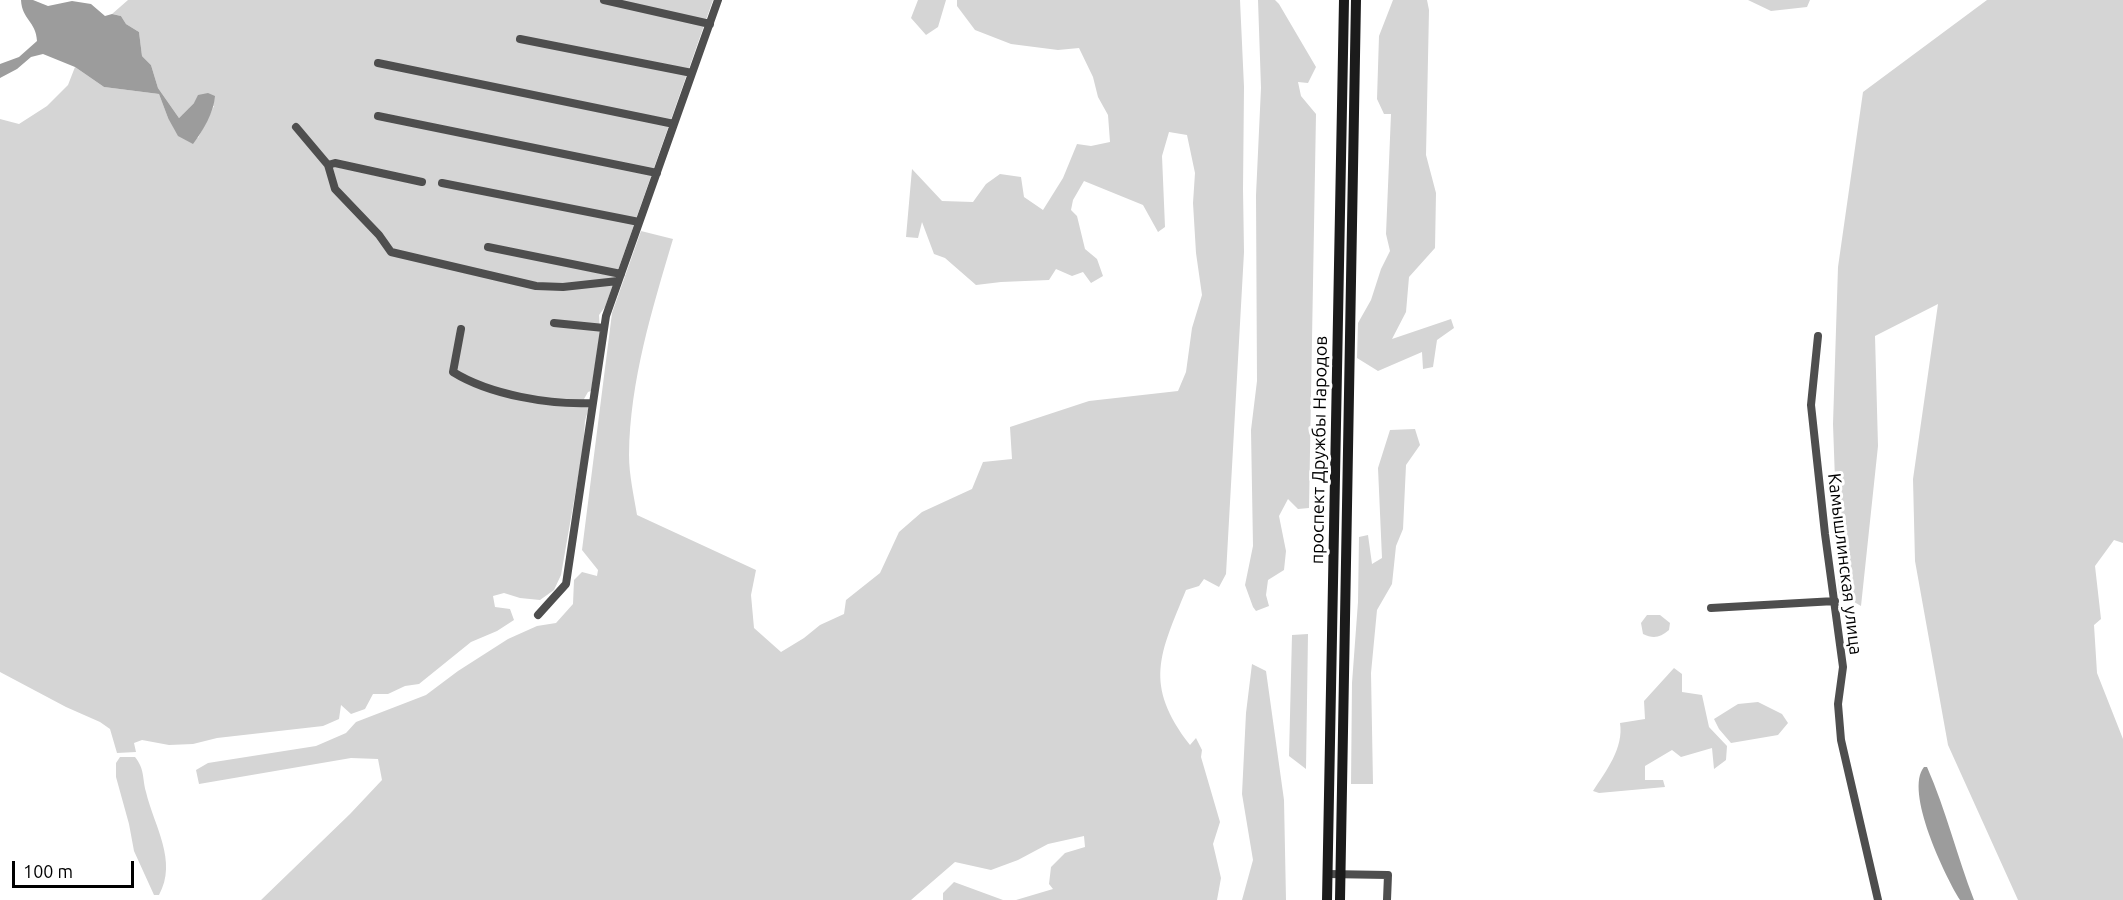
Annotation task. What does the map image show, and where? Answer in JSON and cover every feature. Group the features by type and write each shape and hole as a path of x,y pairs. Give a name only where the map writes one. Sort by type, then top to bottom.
{"main road":[{"name":"проспект Дружбы Народов","path":"1327,900 1344,0"},
{"name":"проспект Дружбы Народов","path":"1340,900 1356,0"}],"street":[{"path":"604,0 710,24"},
{"path":"538,615 566,584 606,316 718,0"},
{"path":"520,39 692,73"},
{"path":"378,63 674,123"},
{"path":"378,116 657,173"},
{"path":"296,127 328,165 335,189 379,235 391,252 536,286 563,287 620,277"},
{"path":"328,165 335,163 422,183"},
{"path":"442,183 639,222"},
{"path":"489,247 620,277"},
{"path":"554,323 604,327"},
{"path":"461,329 453,372 470,382 517,396 573,404 593,403"},
{"name":"Камышлинская улица","path":"1818,336 1811,405 1843,667 1838,704 1841,740 1878,900"},
{"path":"1711,608 1835,600"},
{"path":"1327,874 1388,875 1387,900"}],"shaded area":[{"path":"21,0 33,0 48,6 72,1 91,4 105,16 112,14 121,16 126,24 139,32 142,56 151,65 158,88 179,118 194,103 198,95 208,93 215,96 213,108 193,144 178,136 159,94 104,87 75,67 43,54 31,57 17,69 0,78 0,64 19,57 37,41"},
{"path":"128,0 713,0 605,307 599,315 600,333 591,391 584,399 589,407 585,421 583,449 561,575 554,590 540,600 520,598 504,593 493,596 495,607 510,609 514,620 497,631 471,642 419,684 405,686 388,694 373,694 365,709 351,714 341,705 339,719 323,726 217,738 193,744 169,745 142,740 134,743 136,752 117,753 110,729 100,722 0,672 0,119 19,124 47,106 68,85 75,67 104,87 159,94 168,118 198,138 214,106 194,103 179,118 158,88 151,65 142,56 139,32 126,24 121,16 112,14"},
{"path":"918,0 946,0 938,27 926,35 911,18"},
{"path":"957,0 1240,0 1244,87 1244,252 1226,574 1219,587 1204,579 1199,586 1186,590 1163,651 1161,669 1161,686 1175,723 1190,745 1196,738 1202,750 1201,757 1220,822 1213,844 1221,878 1217,900 1016,900 1053,889 1049,884 1051,867 1065,853 1085,847 1084,836 1048,844 1018,860 991,870 955,862 911,900 261,900 382,780 378,759 351,758 199,784 196,770 208,763 316,746 346,733 356,722 426,695 508,639 537,626 556,623 573,604 574,580 582,572 597,576 598,570 582,550 612,313 641,231 673,239 657,292 633,400 629,463 637,515 756,570 751,595 754,628 781,652 820,625 844,614 846,600 880,573 899,532 922,512 972,489 983,462 1012,459 1010,427 1089,401 1178,391 1186,372 1192,328 1202,295 1196,253 1193,203 1195,173 1187,135 1169,132 1162,156 1165,227 1158,232 1143,205 1084,181 1073,200 1071,210 1077,216 1085,249 1097,259 1103,276 1091,283 1083,272 1072,276 1056,269 1049,280 976,285 945,258 934,254 922,222 918,238 906,237 912,169 942,201 973,202 986,184 1000,174 1021,177 1024,197 1043,210 1063,178 1077,144 1091,146 1110,142 1108,115 1098,97 1093,77 1079,48 1058,50 1011,44 975,30 957,6"},
{"path":"1258,0 1275,0 1279,4 1316,67 1308,83 1298,82 1301,96 1316,114 1309,508 1298,509 1288,499 1279,516 1286,551 1284,570 1268,580 1266,595 1269,606 1256,611 1245,585 1253,546 1251,430 1257,381 1256,195 1261,88"},
{"path":"1393,0 1427,0 1429,10 1426,155 1436,193 1435,248 1409,277 1406,312 1392,339 1451,319 1454,328 1437,340 1433,367 1423,369 1422,352 1378,371 1357,358 1358,323 1371,300 1381,269 1390,251 1386,234 1391,114 1384,114 1377,99 1379,36"},
{"path":"1748,0 1810,0 1807,7 1771,11"},
{"path":"1987,0 2123,0 2123,543 2114,540 2095,566 2101,619 2094,625 2097,673 2123,739 2123,900 2018,900 1948,745 1915,561 1913,479 1938,304 1875,336 1878,446 1861,606 1839,593 1833,424 1838,267 1863,92"},
{"path":"1415,429 1420,445 1406,465 1403,529 1396,546 1392,584 1377,610 1371,673 1373,784 1351,784 1352,683 1358,602 1359,537 1368,535 1372,564 1382,558 1378,468 1390,430"},
{"path":"1647,615 1660,615 1670,623 1669,630 1656,637 1643,634 1641,623"},
{"path":"1308,634 1306,769 1289,756 1292,635"},
{"path":"1252,664 1266,671 1284,800 1286,900 1242,900 1253,860 1242,794 1246,713"},
{"path":"1674,668 1682,674 1682,692 1702,695 1709,727 1727,746 1726,760 1714,769 1712,748 1681,757 1672,750 1645,766 1645,780 1663,780 1665,787 1599,793 1593,791 1617,750 1621,732 1620,723 1645,719 1644,701"},
{"path":"1758,702 1782,714 1788,723 1778,735 1731,743 1714,719 1738,704"},
{"path":"120,757 135,757 142,770 146,792 163,844 166,869 159,895 154,895 134,851 116,777 116,763"},
{"path":"1924,767 1927,767 1934,783 1974,900 1960,900 1929,834 1919,795 1919,779"},
{"path":"954,882 1003,900 943,900 943,893"}]}
